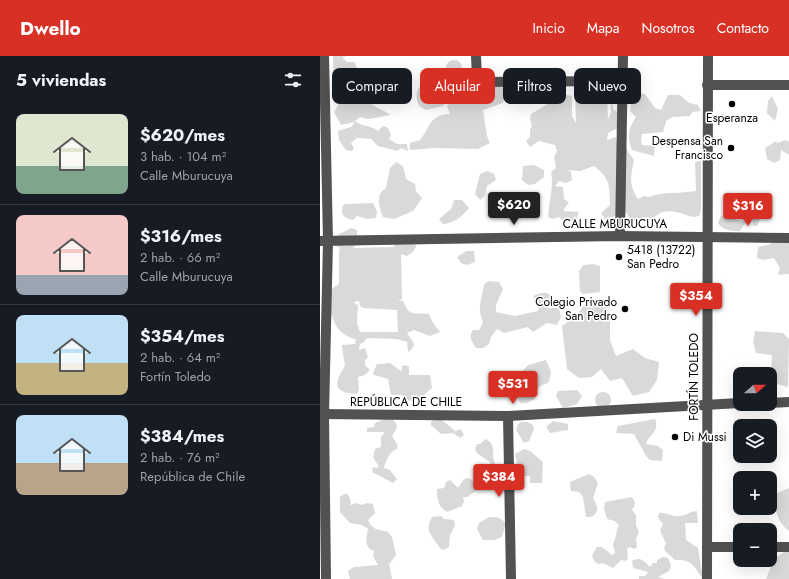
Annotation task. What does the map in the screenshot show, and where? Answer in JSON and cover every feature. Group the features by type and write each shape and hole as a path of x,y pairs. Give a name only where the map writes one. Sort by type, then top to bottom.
{"street":[{"path":"324,56 322,414 326,579"},
{"path":"476,56 477,77 482,82 574,81"},
{"path":"622,68 623,56"},
{"name":"FORTÍN TOLEDO","path":"707,579 708,56"},
{"path":"708,86 789,85"},
{"path":"620,236 621,104"},
{"name":"CALLE MBURUCUYA","path":"324,241 620,236 789,238"},
{"path":"777,403 789,402"},
{"name":"REPÚBLICA DE CHILE","path":"322,414 508,416 733,403"},
{"path":"508,416 511,579"},
{"path":"707,547 733,547"},
{"path":"777,547 789,548"}],"shaded area":[{"path":"333,56 347,56 342,57 347,62 354,62 357,68 333,68"},
{"path":"454,60 461,65 462,68 446,68 451,61"},
{"path":"501,85 503,88 503,103 483,110 487,136 490,143 478,149 434,148 410,150 410,143 420,140 434,119 450,114 447,106 449,104 495,104 495,86"},
{"path":"420,87 420,104 444,104 443,106 426,110 419,106 417,98 418,89"},
{"path":"641,93 645,94 655,108 661,110 668,95 680,95 689,103 698,105 701,111 692,112 690,116 672,117 666,121 663,132 642,134 642,145 655,146 654,156 632,150 629,141 629,133 631,125 636,117 630,111 631,104 641,104"},
{"path":"566,95 572,96 572,116 576,123 575,104 607,104 608,119 611,112 611,104 612,104 613,109 617,112 618,128 608,133 607,140 616,137 618,149 617,215 606,220 601,213 610,205 609,187 604,175 594,166 580,171 568,170 571,172 572,180 566,183 559,181 555,186 563,187 564,199 569,202 563,211 579,212 576,221 564,221 559,217 553,219 548,217 552,188 551,172 556,168 554,157 557,151 555,145 539,141 530,147 526,141 530,137 530,130 532,126 530,119 531,114 548,104 566,104"},
{"path":"772,96 778,109 775,121 767,113 768,101"},
{"path":"339,104 372,104 390,115 369,119 360,117 355,121 378,131 383,126 388,128 391,135 389,139 397,144 407,144 408,151 401,148 397,151 378,146 371,139 357,138 351,143 354,148 352,151 346,150 339,140 338,131 351,127 355,122 341,125 334,112"},
{"path":"786,140 789,142 789,155 781,150 780,160 774,163 767,159 765,148 776,141 777,143"},
{"path":"624,146 634,160 631,180 633,189 638,199 644,196 649,197 660,194 696,191 695,162 701,161 701,210 699,216 694,217 667,211 649,220 646,217 635,221 630,218 624,210"},
{"path":"396,162 403,166 406,179 415,184 416,191 422,198 413,211 394,219 383,217 380,209 379,197 386,188 390,168"},
{"path":"534,165 544,170 544,177 535,184 528,185 522,180 523,166"},
{"path":"487,171 494,174 496,180 487,186 485,196 480,200 475,194 480,174"},
{"path":"454,200 462,200 469,208 458,219 443,224 439,219 451,209"},
{"path":"756,202 761,203 764,209 757,226 753,226 752,205"},
{"path":"373,203 377,211 376,218 367,219 357,216 353,220 345,217 342,213 344,204"},
{"path":"721,216 730,216 733,219 746,222 740,231 728,230 723,228 718,223"},
{"path":"351,228 357,230 357,244 353,248 394,247 395,242 414,239 416,247 413,252 407,256 401,254 402,299 398,300 403,301 410,312 429,314 433,323 440,332 430,336 414,330 407,333 414,343 411,350 408,352 407,342 397,339 367,338 360,344 359,350 365,348 368,357 365,360 365,365 370,370 365,375 358,377 359,390 357,394 343,392 339,389 337,382 345,366 342,345 355,344 356,339 348,336 337,327 334,322 328,300 327,292 339,284 339,249 341,248 337,247 337,235","holes":["359,301 360,306 364,308 397,310 398,332 360,332 357,323 358,305 354,302"]},
{"path":"778,233 789,239 789,274 778,275 780,268 774,258 764,260 757,258 758,247 771,244"},
{"path":"466,251 474,251 475,262 467,265 461,263 457,257"},
{"path":"593,264 600,266 600,292 583,294 580,291 579,271 583,265"},
{"path":"489,281 499,282 503,289 496,305 496,312 515,316 538,311 539,305 533,296 546,293 553,297 547,308 559,308 561,317 557,325 547,323 533,332 528,327 504,333 497,329 491,337 489,344 483,348 476,348 471,339 471,335 473,330 479,330 483,321 480,312 480,303 484,284"},
{"path":"586,303 606,308 610,320 610,340 616,356 633,349 645,358 659,362 657,380 649,392 633,396 622,378 610,381 601,369 592,377 579,378 567,369 562,326 575,317"},
{"path":"755,331 783,333 789,339 788,387 777,384 777,367 771,367 772,355 756,353 753,342"},
{"path":"546,360 551,372 549,382 539,387 534,394 535,399 526,403 520,403 516,394 516,379 528,365"},
{"path":"390,363 401,371 402,366 405,365 409,367 409,375 430,375 432,388 422,399 406,401 402,395 391,395 388,379 374,375 373,373 377,364"},
{"path":"577,390 582,396 577,404 563,408 556,396 558,391"},
{"path":"600,392 606,392 611,397 609,406 606,408 600,408 595,403 595,397"},
{"path":"385,419 392,419 396,423 397,428 392,436 398,446 397,449 389,456 384,468 390,470 397,479 393,483 372,472 373,467 379,467 373,457 375,449 381,447 381,437 385,432 367,432 367,428 374,427 375,423"},
{"path":"435,419 441,419 455,431 461,429 464,435 460,438 453,433 441,434 431,425 431,422"},
{"path":"655,419 655,430 646,444 658,446 663,450 662,461 650,460 646,456 634,434 616,433 618,426"},
{"path":"553,421 568,424 568,430 550,433 546,427"},
{"path":"521,422 531,424 534,429 529,441 524,443 516,430 518,424"},
{"path":"486,439 493,448 494,461 498,470 496,471 492,470 490,462 479,455 475,450 477,444 480,444"},
{"path":"524,449 530,451 543,462 542,483 530,483 530,476 523,476 519,473 515,454"},
{"path":"589,474 594,477 598,483 593,498 597,511 591,517 586,517 583,497 579,492 571,491 570,482"},
{"path":"469,478 474,482 477,490 467,497 463,497 464,501 462,506 447,512 444,510 437,496 437,489 444,488 446,482 450,480 458,488 464,479"},
{"path":"789,488 789,531 779,519 777,514 777,493"},
{"path":"344,494 348,494 351,502 350,505 357,503 361,505 367,503 373,504 375,513 368,520 370,524 376,529 388,532 392,537 396,555 389,564 392,579 350,579 348,571 354,567 378,565 373,556 374,551 367,545 366,539 368,529 362,525 350,523 340,512 340,497"},
{"path":"632,497 635,502 632,510 636,515 636,525 639,532 636,539 637,547 634,549 630,547 627,549 628,559 625,561 621,560 613,568 603,563 598,564 594,561 592,555 597,547 602,547 612,555 615,553 613,544 619,525 615,521 607,519 604,508 605,502"},
{"path":"697,511 698,523 685,523 686,540 698,548 703,579 692,564 686,561 675,560 665,551 664,547 666,544 660,530 663,524 658,518 659,513 679,516"},
{"path":"441,516 444,519 454,520 455,526 450,535 449,547 443,550 440,548 428,527 432,517"},
{"path":"489,517 499,518 506,524 502,537 494,540 483,540 477,529 479,523"},
{"path":"787,550 789,551 789,579 766,579 771,567 777,567 777,557"},
{"path":"663,557 668,558 671,566 669,571 658,577 665,579 639,579 639,576 645,576 648,572 633,568 632,561 640,559 650,567 653,563 657,563 657,560"}],"place":[{"name":"Esperanza","path":"732,104"},
{"name":"Despensa San Francisco","path":"731,148"},
{"name":"5418 (13722) San Pedro","path":"619,257"},
{"name":"Colegio Privado San Pedro","path":"625,309"},
{"name":"Di Mussi","path":"675,437"}]}
